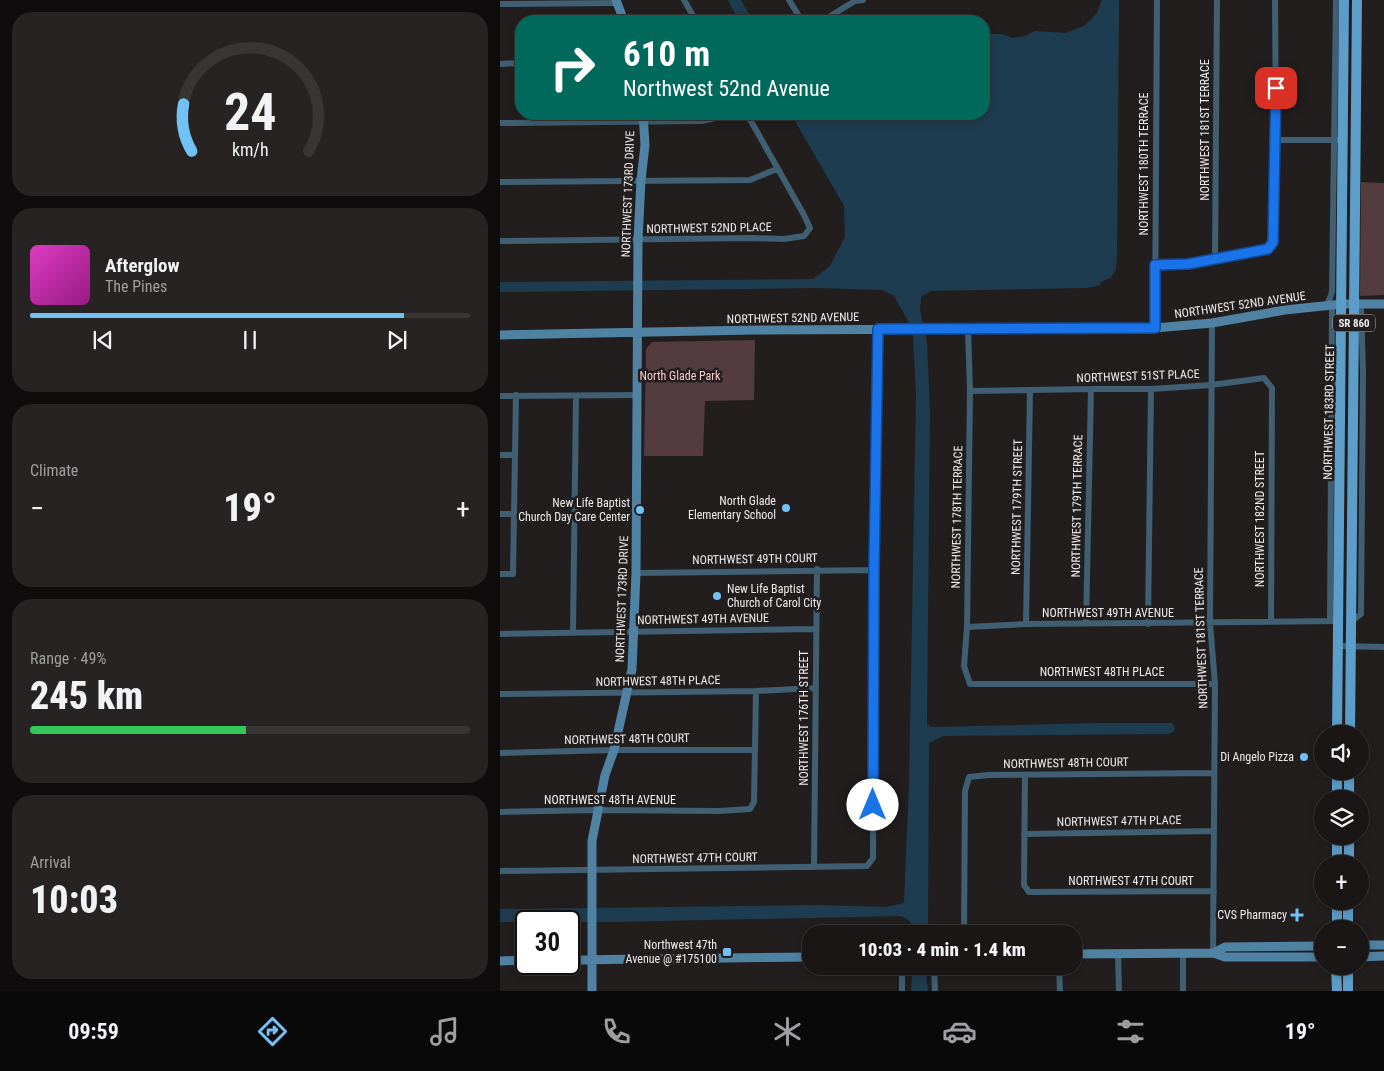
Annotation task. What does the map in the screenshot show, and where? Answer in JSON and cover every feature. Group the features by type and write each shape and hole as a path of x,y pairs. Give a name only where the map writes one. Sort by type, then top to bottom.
{"main road":[{"name":"NORTHWEST 183RD STREET","path":"1337,725 1338,646 1334,621 1341,439 1337,305 1339,140 1344,0"},
{"name":"NORTHWEST 183RD STREET","path":"1350,725 1350,646 1357,458 1357,0"},
{"path":"1344,28 1349,45 1356,52"},
{"path":"1341,439 1345,450 1357,458"},
{"path":"1336,975 1337,991"},
{"path":"1348,975 1348,991"}],"street":[{"path":"684,0 693,15"},
{"path":"789,0 798,15"},
{"path":"831,15 855,0 863,0"},
{"name":"NORTHWEST 180TH TERRACE","path":"1155,328 1156,0"},
{"name":"NORTHWEST 181ST TERRACE","path":"1215,259 1217,0"},
{"path":"1155,265 1188,264 1268,249 1273,242 1276,140 1276,0"},
{"path":"1322,307 1328,303 1332,292 1339,140 1336,0"},
{"path":"500,4 616,2 621,15"},
{"path":"500,64 515,63"},
{"path":"500,123 586,120"},
{"name":"NORTHWEST 173RD DRIVE","path":"592,991 592,841 605,775 614,750 632,669 636,573 638,240 644,145 643,120"},
{"path":"682,120 707,120"},
{"path":"500,182 750,180 777,169 750,120"},
{"path":"1276,140 1339,140"},
{"name":"NORTHWEST 52ND PLACE","path":"500,241 784,239 804,236 810,228 777,169"},
{"name":"NORTHWEST 52ND AVENUE","path":"500,335 878,329 1155,328 1212,323 1286,310 1337,305 1384,304"},
{"path":"1334,621 1337,305"},
{"name":"NORTHWEST 181ST TERRACE","path":"1212,323 1210,623 1215,684 1213,953"},
{"path":"874,570 878,329"},
{"name":"NORTHWEST 178TH TERRACE","path":"968,329 970,392 967,627 964,666 970,684 990,683"},
{"name":"NORTHWEST 51ST PLACE","path":"970,392 1091,388 1152,389 1212,385 1264,378 1272,388 1271,417"},
{"name":"NORTHWEST 179TH TERRACE","path":"1086,624 1091,388"},
{"path":"1148,624 1152,389"},
{"name":"NORTHWEST 179TH STREET","path":"1026,624 1030,390"},
{"path":"500,396 637,395"},
{"path":"500,574 513,574 516,396"},
{"path":"573,632 576,396"},
{"name":"NORTHWEST 182ND STREET","path":"1271,417 1271,621"},
{"path":"500,455 515,455"},
{"path":"500,514 515,514"},
{"name":"NORTHWEST 49TH COURT","path":"636,573 817,569 874,570"},
{"name":"NORTHWEST 176TH STREET","path":"814,867 817,569"},
{"name":"NORTHWEST 47TH COURT","path":"500,871 867,866 873,858 874,570"},
{"name":"NORTHWEST 49TH AVENUE","path":"967,627 1026,624 1334,621"},
{"name":"NORTHWEST 49TH AVENUE","path":"500,634 816,629"},
{"path":"1338,646 1384,646"},
{"name":"NORTHWEST 48TH PLACE","path":"990,683 1215,684"},
{"name":"NORTHWEST 48TH PLACE","path":"500,694 756,691 815,688"},
{"path":"755,750 756,691"},
{"name":"NORTHWEST 48TH COURT","path":"500,753 614,750 755,750"},
{"name":"NORTHWEST 48TH AVENUE","path":"500,812 597,810 719,812 750,809 754,802 755,750"},
{"name":"NORTHWEST 48TH COURT","path":"964,925 965,791 969,777 1214,773"},
{"path":"1024,834 1025,775"},
{"name":"NORTHWEST 47TH PLACE","path":"1024,834 1214,831"},
{"name":"NORTHWEST 47TH COURT","path":"1024,834 1024,885 1029,892 1214,891"},
{"path":"1369,945 1384,945"},
{"path":"1213,953 1225,947 1314,946"},
{"path":"1183,953 1183,991"},
{"path":"1082,954 1213,953 1225,958 1314,957"},
{"path":"1118,954 1119,991"},
{"path":"1369,957 1384,956"},
{"path":"580,960 802,957"},
{"path":"500,961 515,960"},
{"path":"902,975 902,991"},
{"path":"934,975 935,991"},
{"path":"1059,975 1060,991"}],"green space":[{"path":"1361,182 1384,183 1384,295 1360,296"},
{"name":"North Glade Park","path":"755,340 754,400 705,401 703,456 644,456 646,349 652,342"}],"water":[{"path":"728,0 741,0 750,15 736,15"},
{"path":"1102,0 1119,0 1117,252 1116,269 1111,278 1100,282 1101,285 1087,288 931,291 921,297 920,310 927,342 930,412 927,724 931,727 1172,723 1175,728 1173,732 1168,734 943,736 929,743 928,925 910,925 910,921 901,916 580,922 580,910 515,910 515,922 500,922 500,909 817,905 886,907 904,903 909,784 916,396 913,335 907,319 894,296 883,290 816,288 500,292 500,282 813,279 830,266 845,237 844,206 794,120 990,120 990,34 1002,34 1012,38 1025,36 1035,31 1065,33 1084,26 1097,13"},
{"path":"912,975 926,975 928,991 911,991"}],"place":[{"name":"North Glade Elementary School","path":"786,508"},
{"name":"New Life Baptist Church Day Care Center","path":"640,510"},
{"name":"New Life Baptist Church of Carol City","path":"717,596"},
{"name":"Di Angelo Pizza","path":"1304,757"},
{"name":"CVS Pharmacy","path":"1297,915"},
{"name":"Northwest 47th Avenue @ #175100","path":"727,952"}],"route":[{"path":"873,805 878,329 1155,328 1155,265 1188,264 1268,249 1273,242 1276,88"}]}
